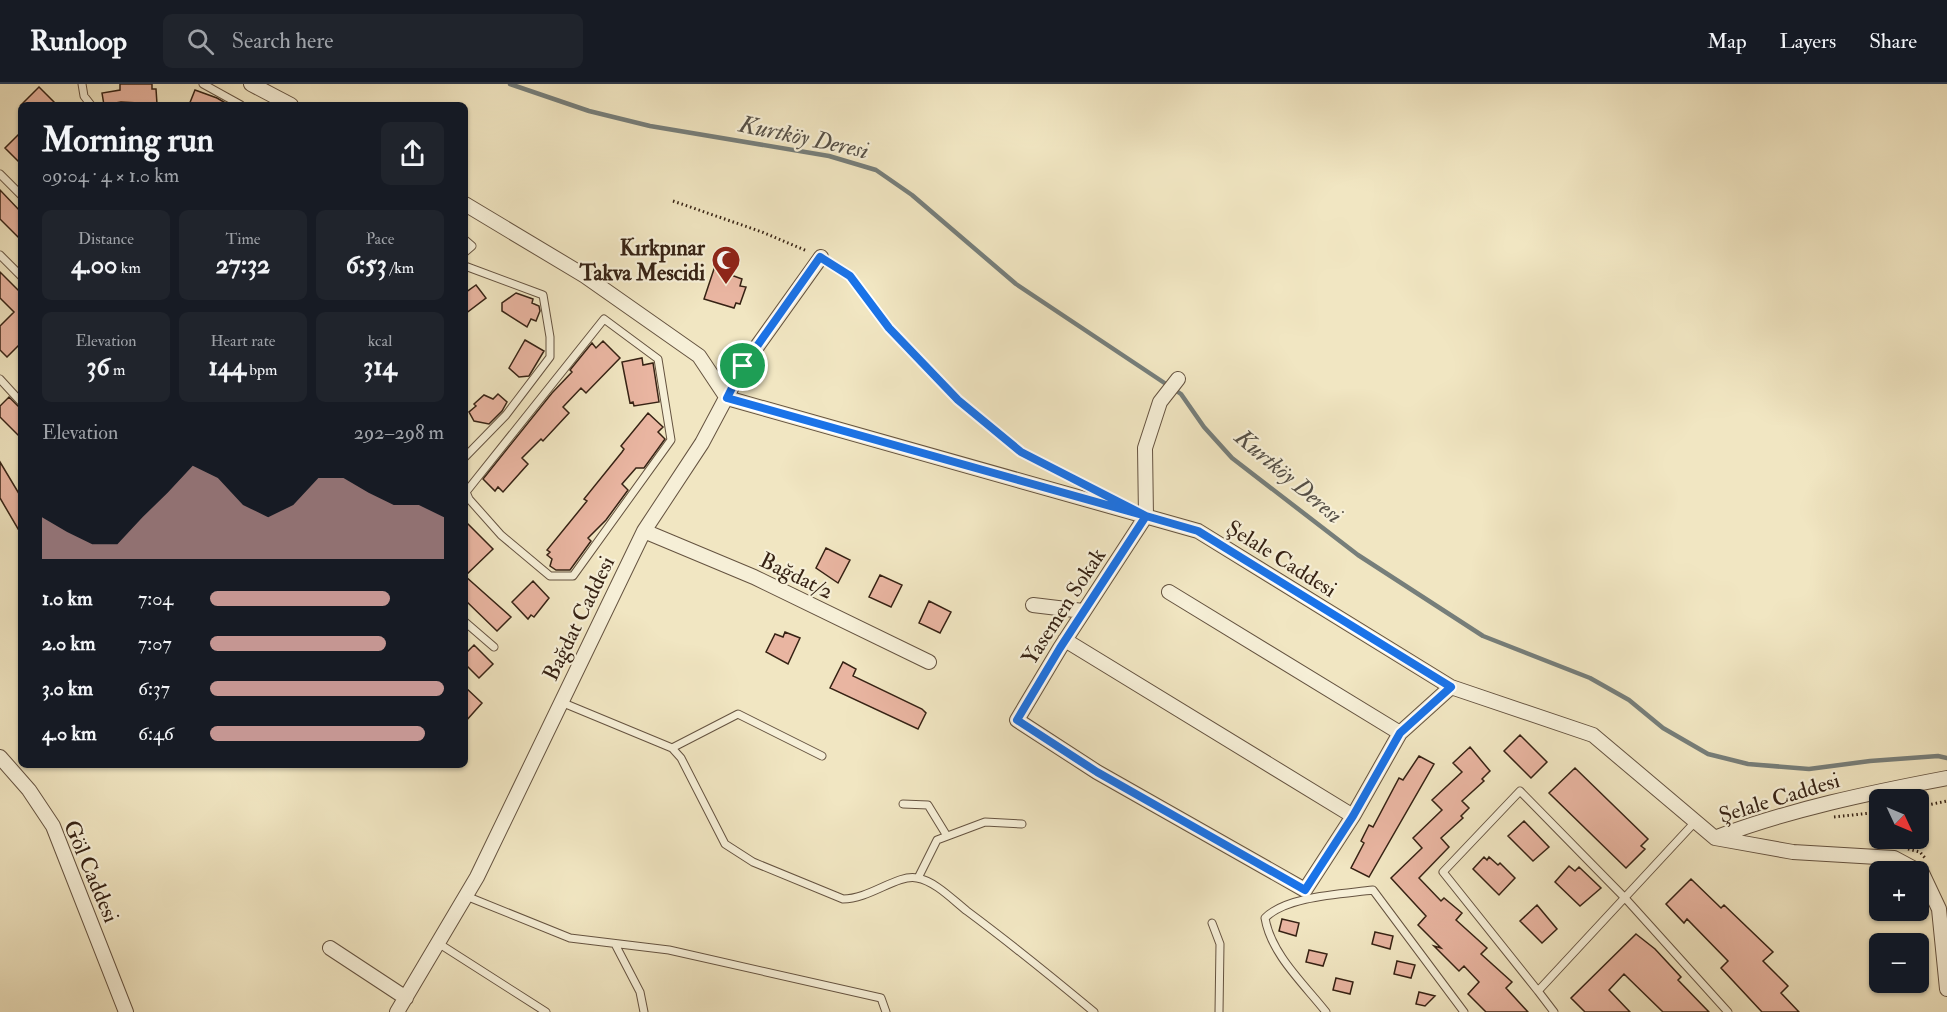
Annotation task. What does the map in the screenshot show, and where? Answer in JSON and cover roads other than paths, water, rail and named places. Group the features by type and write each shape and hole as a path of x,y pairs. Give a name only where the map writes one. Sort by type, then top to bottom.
{"street":[{"path":"251,84 285,102"},
{"path":"468,206 585,276 699,356 727,398"},
{"name":"Bağdat Caddesi","path":"397,1012 466,896 644,531 702,443 743,366 820,257"},
{"path":"1146,516 1145,448 1160,402 1178,380"},
{"name":"Şelale Caddesi","path":"727,398 1198,531 1451,687 1593,735 1714,838 1771,817 1844,798 1947,778"},
{"name":"Yasemen Sokak","path":"1146,516 1065,640 1017,720 1097,772 1305,890 1353,816"},
{"name":"Bağdat/2","path":"644,531 754,577 929,662"},
{"path":"1169,592 1400,733"},
{"path":"1033,605 1083,612"},
{"path":"1065,640 1353,816 1400,733 1451,687"},
{"name":"Göl Caddesi","path":"0,757 30,790 52,826 126,1012"},
{"path":"1714,838 1793,852 1894,858 1922,873 1939,909 1947,989"},
{"path":"330,948 406,998"}],"lane":[{"path":"82,84 84,96 89,102"},
{"path":"203,84 236,102"},
{"path":"0,174 18,192"},
{"path":"0,255 18,273"},
{"path":"468,267 543,295 550,337 550,357 506,415 468,453"},
{"path":"468,489 604,319 639,342 658,359 671,441 573,576 550,576 501,535 468,497"},
{"path":"0,379 18,399"},
{"path":"468,625 494,647"},
{"path":"561,702 672,748 681,758 725,844 753,862 843,899 859,899 904,878 918,878 937,888 1002,937 1094,1012"},
{"path":"672,748 738,714 822,756"},
{"path":"1554,1012 1443,872 1520,791 1624,898 1728,1012"},
{"path":"903,804 928,805 948,836"},
{"path":"918,878 937,840 985,822 1023,824"},
{"path":"1538,991 1695,822"},
{"path":"1326,1012 1286,963 1268,934 1265,918 1273,910 1287,905 1373,890 1464,1012"},
{"path":"466,896 570,938 669,950 881,998 886,1012"},
{"path":"1212,922 1220,944 1219,1012"},
{"path":"438,943 546,1012"},
{"path":"615,944 640,992 644,1012"}],"waterway":[{"name":"Kurtköy Deresi","path":"510,84 589,111 650,126 829,156 876,170 912,195 1016,284 1181,394 1204,427 1232,458 1358,555 1483,636 1590,678 1629,700 1663,728 1708,754 1748,764 1809,769 1870,761 1938,756 1947,758"}],"place":[{"name":"Kırkpınar Takva Mescidi","path":"726,286"}]}
